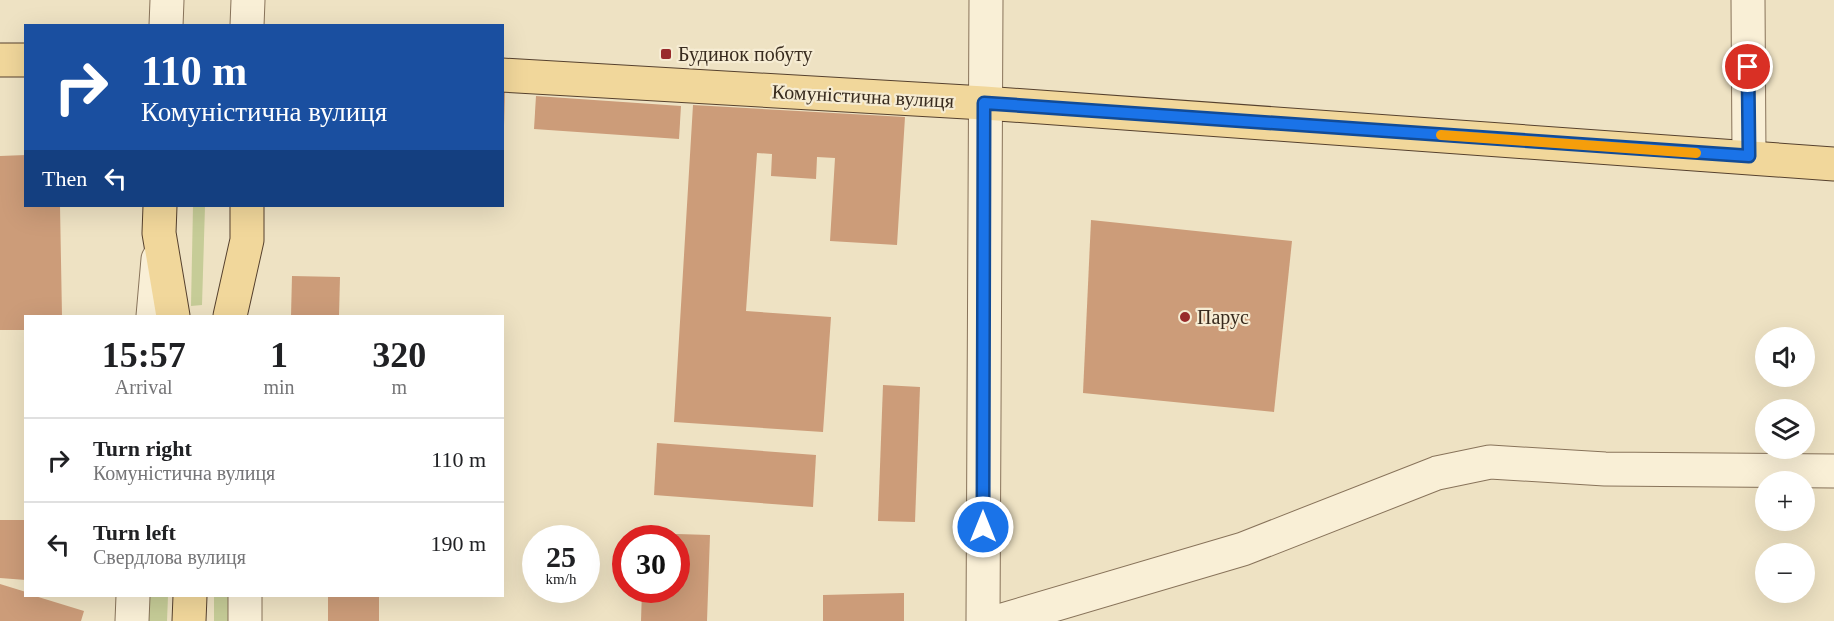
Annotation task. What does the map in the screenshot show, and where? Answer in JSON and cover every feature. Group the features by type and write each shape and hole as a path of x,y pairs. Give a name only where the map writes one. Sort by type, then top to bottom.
{"main road":[{"path":"0,60 24,60"},
{"name":"Комуністична вулиця","path":"504,75 984,103 1749,156 1834,164"},
{"path":"230,315 247,240 247,207"},
{"path":"160,219 173,315"},
{"path":"189,621 190,597"}],"street":[{"path":"166,24 167,0"},
{"path":"247,24 248,0"},
{"path":"983,621 986,0"},
{"path":"1748,0 1749,156"},
{"path":"153,315 160,219"},
{"path":"247,240 247,315"},
{"path":"999,621 1243,549 1437,473 1490,462 1605,470 1834,471"},
{"path":"132,621 133,597"},
{"path":"245,597 245,621"}],"green space":[{"path":"193,207 205,207 202,305 191,306"},
{"path":"148,597 168,597 167,621 146,621"},
{"path":"214,597 233,597 233,621 214,621"}],"building":[{"path":"536,96 681,106 679,139 534,129"},
{"path":"693,105 905,117 897,245 830,241 835,158 817,157 816,179 771,176 772,154 757,153 746,311 831,317 823,432 674,422"},
{"path":"24,155 24,207 60,207 62,315 24,315 24,330 0,330 0,156"},
{"name":"Парус","path":"1091,220 1292,241 1274,412 1083,393"},
{"path":"292,276 340,277 339,315 291,315"},
{"path":"883,385 920,387 915,522 878,521"},
{"path":"657,443 816,455 813,507 654,495"},
{"path":"0,520 24,520 24,580 0,578"},
{"path":"690,534 710,535 707,621 641,621 642,603 690,603"},
{"path":"0,584 24,591 24,597 38,597 84,611 81,621 0,621"},
{"path":"904,593 904,621 823,621 823,595"},
{"path":"328,597 379,597 379,621 328,621"}],"slow traffic":[{"path":"1441,135 1696,153"}],"place":[{"name":"Будинок побуту","path":"666,54"},
{"name":"Парус","path":"1185,317"}],"route":[{"path":"983,527 984,103 1749,156 1748,67"}]}
